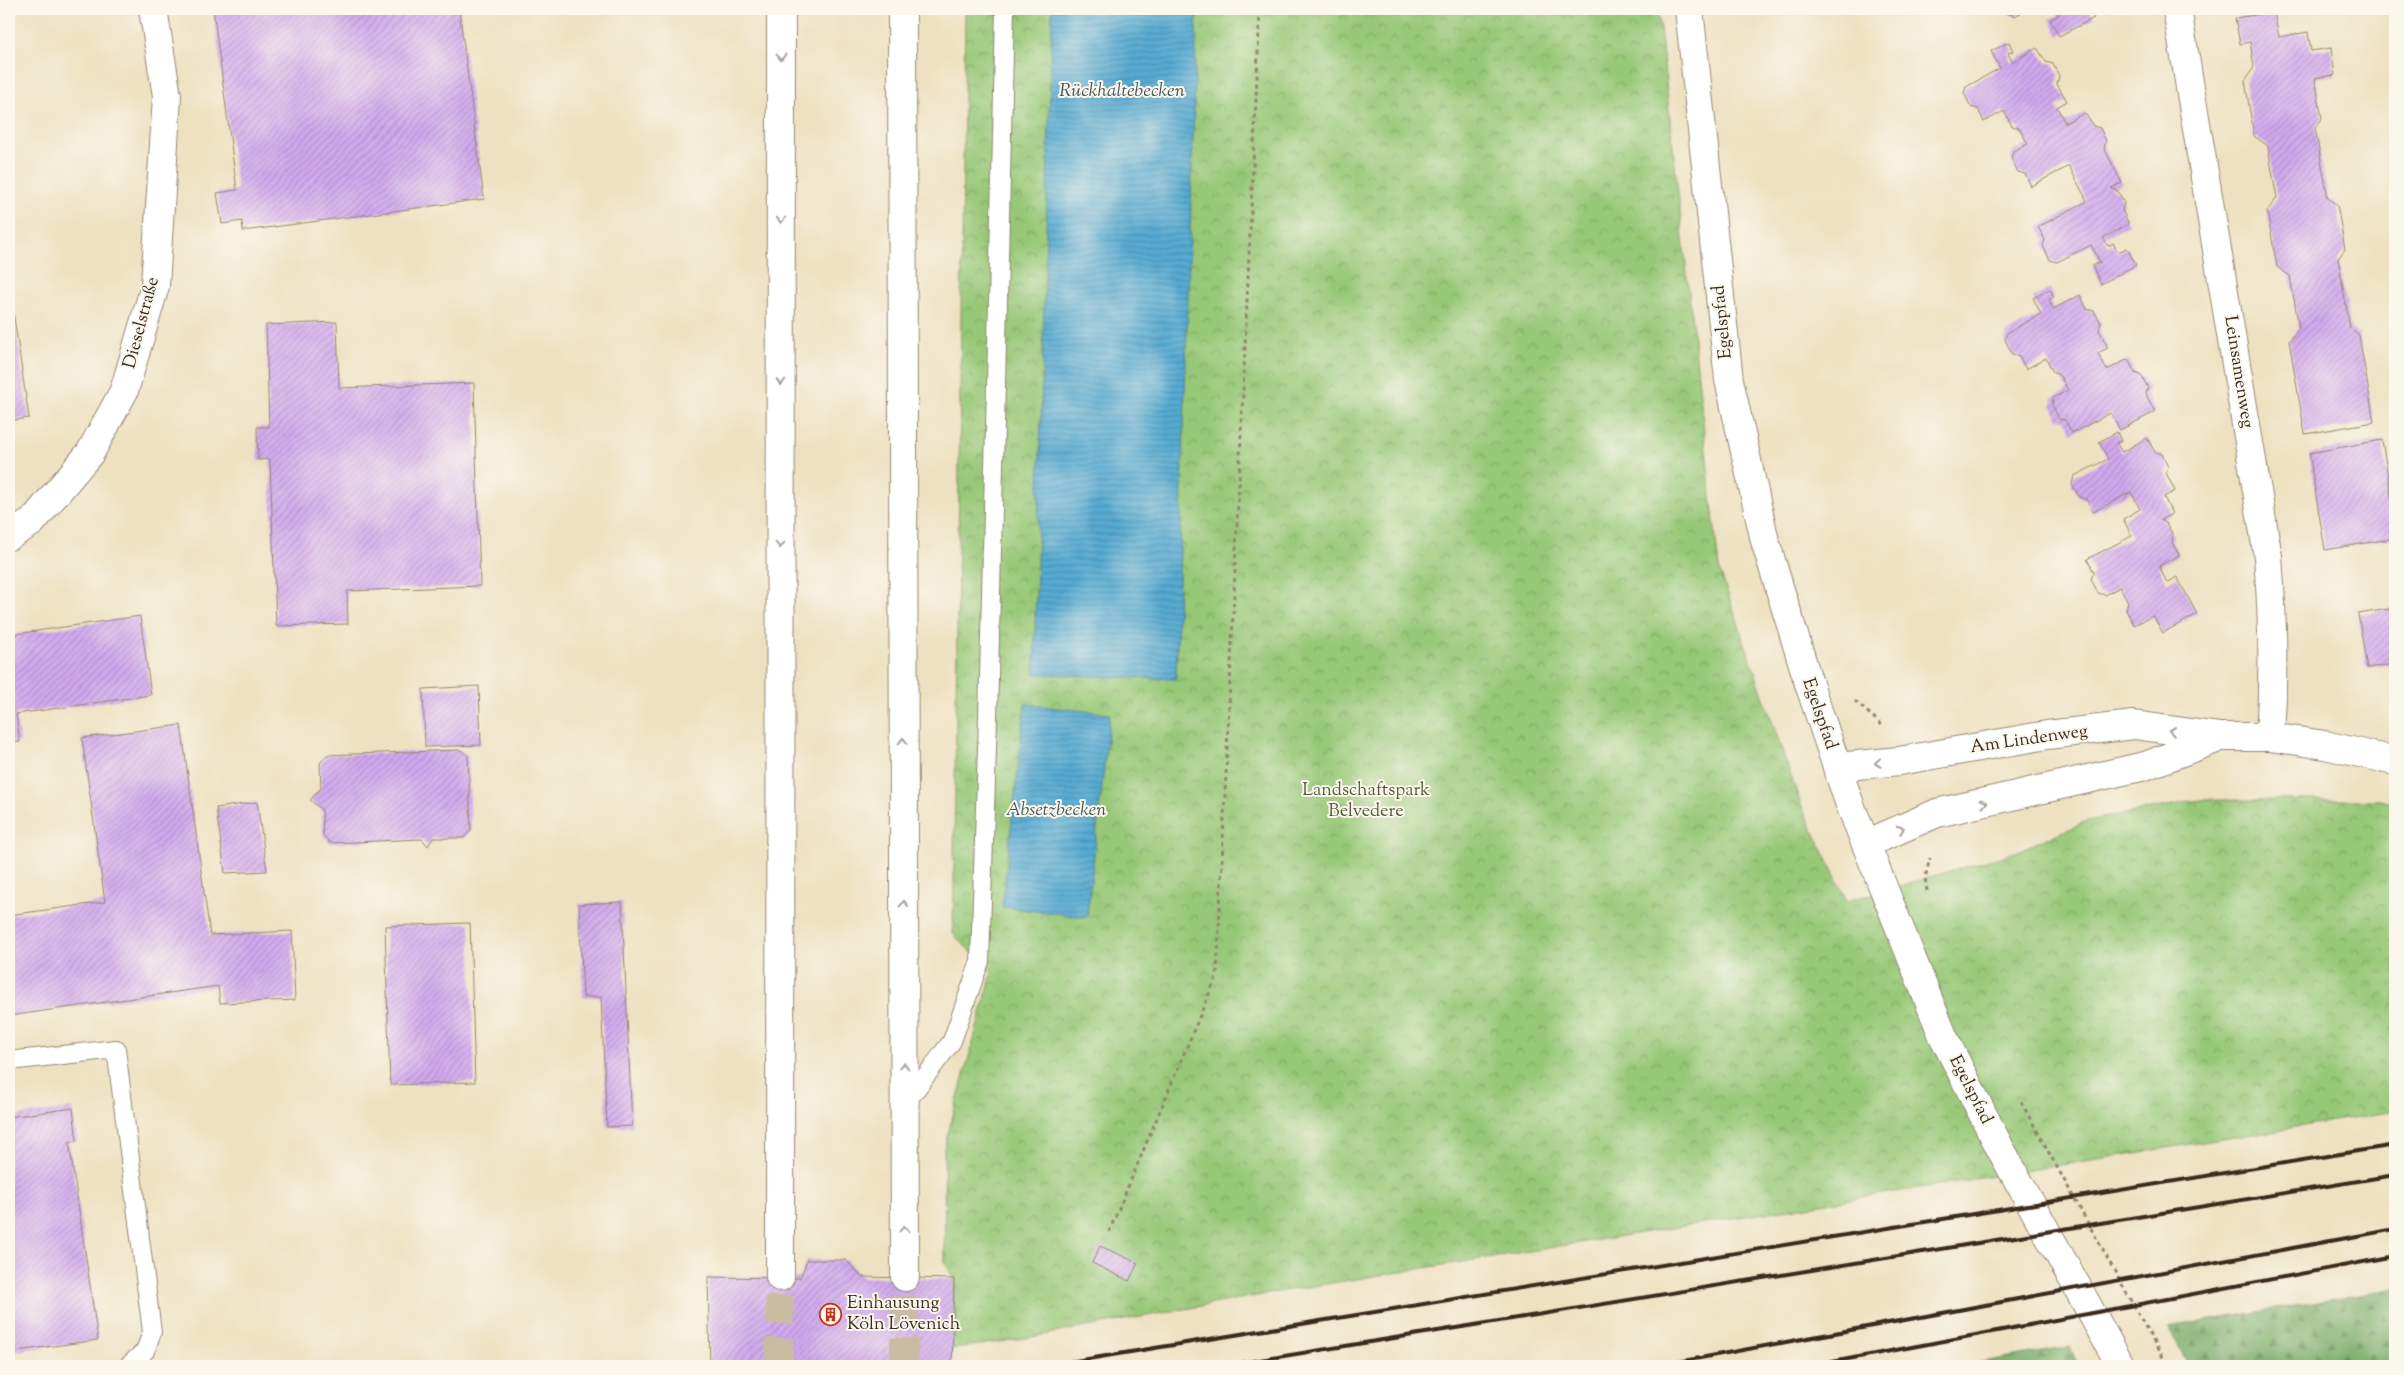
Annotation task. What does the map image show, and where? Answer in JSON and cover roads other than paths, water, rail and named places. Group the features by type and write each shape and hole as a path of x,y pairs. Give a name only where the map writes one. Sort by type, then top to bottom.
{"main road":[{"name":"Dieselstraße","path":"9,536 32,522 90,453 124,391 155,286 167,96 153,9"},
{"path":"780,1277 782,9"},
{"path":"902,9 904,1277"},
{"name":"Egelspfad","path":"1689,9 1729,380 1765,541 1810,687 1866,844 1943,1036 2000,1148 2121,1366"},
{"name":"Leinsamenweg","path":"2177,9 2268,557 2273,616 2273,684 2270,737"},
{"name":"Am Lindenweg","path":"1837,767 1918,757 2046,735 2134,726 2220,737 2270,737 2325,744 2395,761"},
{"name":"Am Lindenweg","path":"1866,844 1937,813 2145,766 2220,737"}],"lane":[{"path":"904,1105 952,1041 980,961 988,728 1005,9"},
{"path":"9,1062 116,1049 152,1332 145,1351 128,1366"}],"water":[{"name":"Rückhaltebecken","path":"1052,9 1197,9 1176,679 1034,674"},
{"name":"Absetzbecken","path":"1025,704 1110,714 1087,917 1002,907"}],"tunnel":[{"path":"779,1366 780,1277"},
{"path":"904,1366 905,1277"}],"railway":[{"path":"1045,1366 2395,1145"},
{"path":"1223,1366 2395,1175"},
{"path":"1657,1366 2395,1229"},
{"path":"1811,1366 2395,1256"}],"place":[{"name":"Einhausung Köln Lövenich","path":"831,1314"}],"park label":[{"name":"Landschaftspark Belvedere","path":"1366,801"}]}
